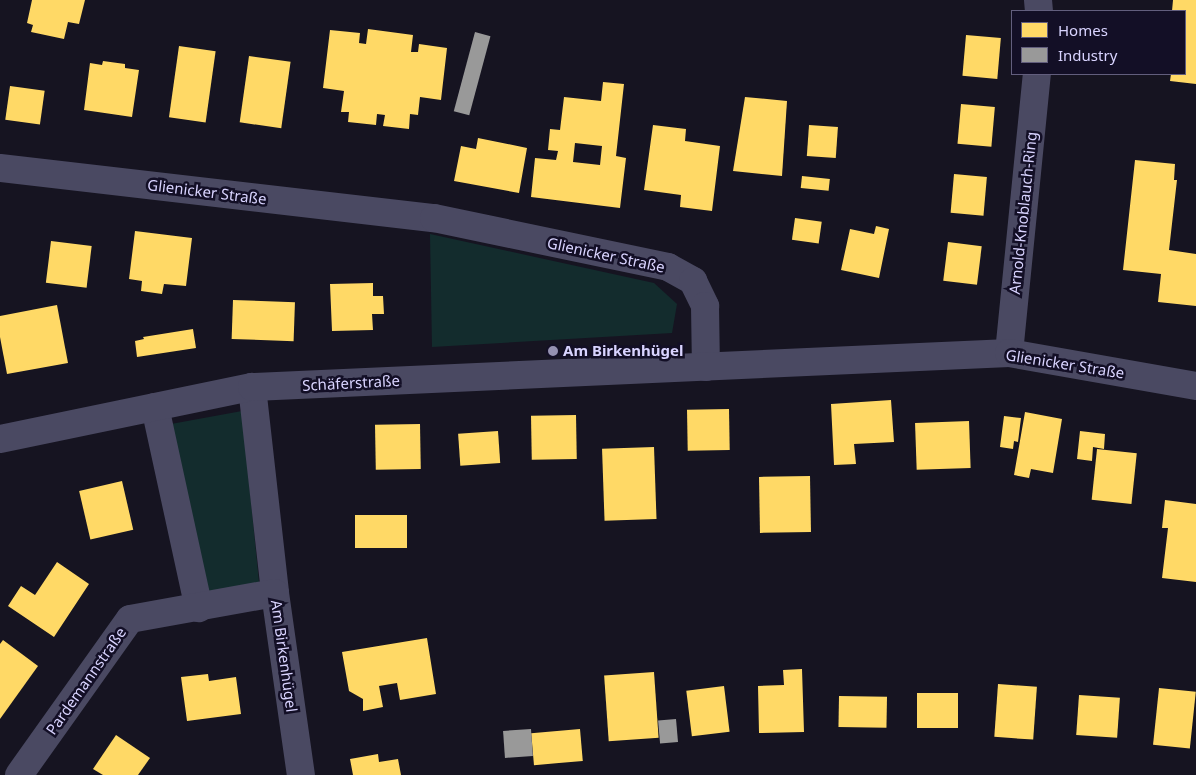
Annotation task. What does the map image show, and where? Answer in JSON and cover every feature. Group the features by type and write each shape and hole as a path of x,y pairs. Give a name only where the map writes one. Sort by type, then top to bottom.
{"street":[{"name":"Arnold-Knoblauch-Ring","path":"1009,353 1037,75"},
{"name":"Glienicker Straße","path":"0,168 434,218 668,267 693,281 705,306 706,367 1009,353 1196,386"},
{"name":"Schäferstraße","path":"0,439 252,387 706,367"},
{"name":"Am Birkenhügel","path":"252,387 275,593 301,775"},
{"path":"155,407 199,608"},
{"name":"Pardemannstraße","path":"19,775 130,619 275,593"}],"green space":[{"path":"430,234 654,283 677,304 672,333 432,347"},
{"path":"242,411 259,582 208,594 171,424"}],"building: Homes":[{"path":"32,0 85,0 79,24 68,22 64,39 31,32 33,25 27,23"},
{"path":"1173,0 1196,0 1196,84 1170,81 1171,75 1186,75 1186,10 1172,10"},
{"path":"368,29 413,35 411,52 418,52 419,44 447,48 441,100 420,97 418,115 410,114 409,129 383,126 385,115 377,114 376,125 348,122 349,112 341,112 344,91 323,88 330,30 360,33 359,43 366,44"},
{"path":"966,35 1001,38 997,79 962,76"},
{"path":"179,46 216,51 206,122 169,117"},
{"path":"249,56 291,62 281,128 240,122"},
{"path":"103,61 125,64 125,68 139,70 132,117 84,110 90,63 102,65"},
{"path":"603,82 624,84 616,156 626,158 620,208 531,197 535,158 556,160 558,151 548,150 550,129 560,130 564,97 601,101","holes":["575,143 602,146 600,165 573,162"]},
{"path":"10,86 45,91 40,125 5,120"},
{"path":"745,97 787,101 782,176 733,171"},
{"path":"961,104 995,107 991,147 958,144"},
{"path":"653,125 686,129 685,141 720,146 712,211 680,207 681,195 644,190"},
{"path":"809,125 838,127 836,158 807,156"},
{"path":"478,138 527,148 519,193 454,181 461,146 476,149"},
{"path":"1135,160 1175,164 1174,180 1177,180 1169,250 1196,254 1196,306 1158,302 1161,274 1123,270"},
{"path":"954,174 987,177 983,216 951,213"},
{"path":"802,176 830,179 829,191 801,188"},
{"path":"795,218 822,222 819,244 792,240"},
{"path":"876,226 889,229 879,278 841,270 850,229 874,234"},
{"path":"135,231 192,238 186,286 164,284 162,294 141,291 142,281 129,279"},
{"path":"51,241 92,246 87,288 46,283"},
{"path":"948,242 982,246 977,285 943,281"},
{"path":"373,283 373,296 383,296 384,314 372,314 373,330 332,331 330,284"},
{"path":"233,300 295,302 294,341 232,339"},
{"path":"57,305 68,363 7,374 0,337 0,316"},
{"path":"193,329 196,348 137,357 135,341 144,339 143,337"},
{"path":"891,400 894,442 854,444 856,464 834,465 831,404"},
{"path":"729,409 730,450 688,451 687,410"},
{"path":"1025,412 1062,419 1053,473 1031,469 1029,478 1014,475"},
{"path":"576,415 577,459 532,460 531,416"},
{"path":"1004,416 1021,418 1018,442 1014,441 1013,449 1000,447"},
{"path":"969,421 971,468 917,470 915,423"},
{"path":"420,424 421,469 376,470 375,425"},
{"path":"498,431 500,463 460,466 458,434"},
{"path":"1080,431 1105,434 1104,449 1093,447 1092,461 1077,459"},
{"path":"654,447 657,519 605,521 602,449"},
{"path":"1097,449 1137,453 1131,504 1092,500"},
{"path":"810,476 811,532 760,533 759,477"},
{"path":"122,481 133,530 90,540 79,491"},
{"path":"1165,500 1196,504 1196,582 1162,578 1168,528 1162,528"},
{"path":"355,515 407,515 407,548 355,548"},
{"path":"57,562 89,584 54,637 8,606 21,586 35,595"},
{"path":"427,638 436,694 400,700 397,683 379,686 383,707 363,711 363,699 349,691 342,652"},
{"path":"3,640 38,666 0,719 0,644"},
{"path":"802,669 804,732 759,733 758,686 784,685 783,670"},
{"path":"654,672 659,738 609,741 604,675"},
{"path":"208,674 209,681 236,677 241,714 187,721 181,677"},
{"path":"998,684 1037,687 1033,740 994,737"},
{"path":"724,686 730,732 692,736 686,691"},
{"path":"1159,688 1196,692 1190,749 1153,745"},
{"path":"917,693 958,693 958,728 917,728"},
{"path":"1079,695 1120,698 1117,738 1076,735"},
{"path":"839,696 887,697 886,728 838,727"},
{"path":"580,729 583,761 534,765 531,733"},
{"path":"116,735 150,758 138,775 103,775 93,769"},
{"path":"378,754 379,762 398,759 401,775 353,775 350,759"}],"building: Industry":[{"path":"475,32 490,36 469,115 454,111"},
{"path":"676,719 678,742 660,743 658,721"},
{"path":"531,729 533,756 505,758 503,731"}],"place":[{"name":"Am Birkenhügel","path":"553,351"}]}
